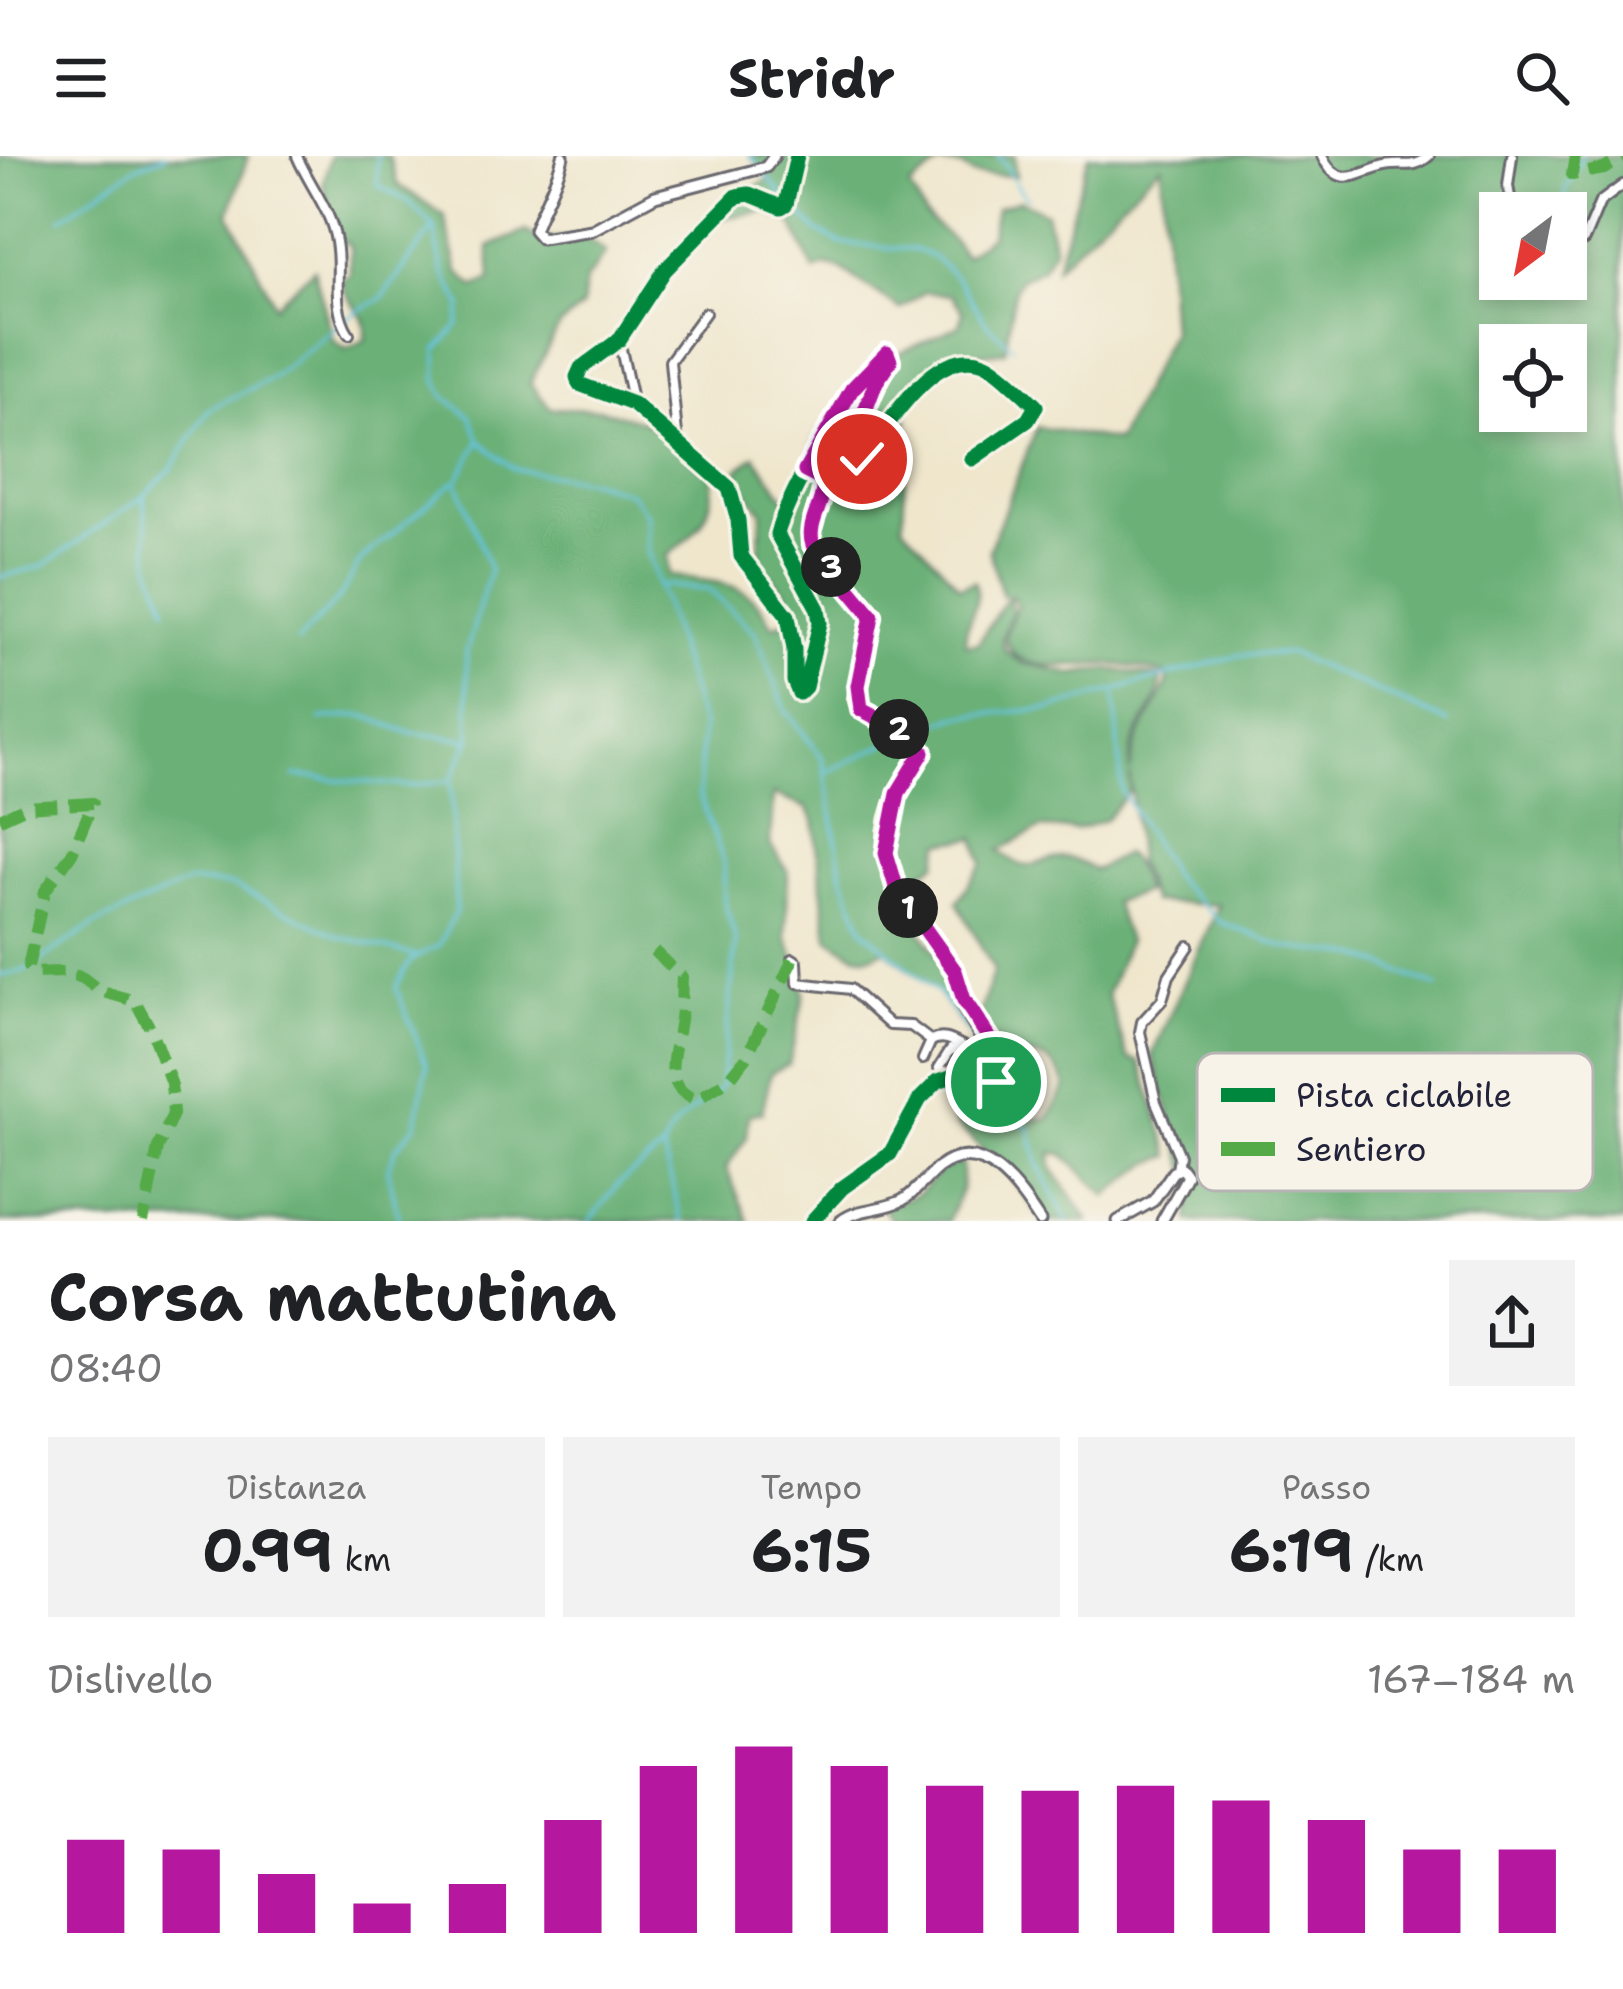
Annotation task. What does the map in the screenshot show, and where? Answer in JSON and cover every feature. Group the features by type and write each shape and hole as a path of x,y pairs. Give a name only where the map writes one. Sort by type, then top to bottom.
{"street":[{"path":"297,156 326,208 336,241 335,274 345,327"},
{"path":"563,156 552,197 536,222 534,230 541,238 592,230 655,196 766,167 774,156"},
{"path":"797,156 788,201 778,207 749,194 737,196 665,270 619,340 581,368 577,377 588,390 633,404 729,488 741,556 788,616 799,693 805,687 817,638 818,609 777,534 798,480 852,389 886,353 890,361 876,382 849,452 850,461 861,461 930,376 948,364 967,361 990,366 1036,406 1024,423 972,459"},
{"path":"1322,156 1335,172 1358,177 1387,165 1415,165 1429,156"},
{"path":"1508,192 1512,156"},
{"path":"1587,234 1595,210 1623,185"},
{"path":"686,453 677,434 670,361 705,313"},
{"path":"619,340 633,404"},
{"path":"805,471 823,480 824,488 809,534 813,545 872,616 858,686 861,709 908,734 923,752 898,793 886,853 897,890 955,971 964,1000 1001,1056 1000,1077 985,1087 950,1077 938,1081 920,1099 890,1154 842,1188 812,1221"},
{"path":"1118,1221 1153,1201 1177,1169 1179,1156 1163,1123 1140,1032 1189,946"},
{"path":"793,959 800,985 850,989 890,1025 909,1025 931,1041 952,1039 975,1050"},
{"path":"939,1068 951,1049 971,1055 975,1050 980,1036 962,1007 964,1000"},
{"path":"923,1060 931,1041"},
{"path":"841,1221 896,1203 948,1162 971,1157 1000,1170 1040,1221"},
{"path":"1162,1221 1187,1176 1177,1169"}],"green space":[{"path":"0,156 248,156 229,213 275,305 314,269 333,340 346,349 365,340 366,330 362,315 343,288 341,278 350,276 350,246 344,241 340,245 323,185 330,156 389,156 397,184 444,215 458,272 475,287 491,280 489,247 526,231 539,240 584,236 606,252 586,280 582,307 559,326 530,383 550,408 598,409 647,422 712,476 707,512 688,539 668,555 669,575 742,591 754,599 772,626 798,617 786,592 758,563 762,511 743,489 738,469 755,456 792,508 838,416 885,352 897,354 960,325 963,311 951,295 925,292 900,309 841,269 825,265 814,271 792,223 766,211 715,219 735,199 769,179 750,156 1015,156 1016,176 972,174 961,166 939,165 910,187 926,217 964,256 991,236 996,208 1020,200 1046,213 1054,248 1041,269 1020,279 1015,288 1005,351 950,358 907,399 903,525 960,587 974,581 977,597 966,644 978,643 1010,599 1012,611 1002,639 1005,650 1022,663 1072,674 1108,669 1161,677 1156,700 1133,743 1130,772 1140,734 1168,681 1165,674 1107,664 1049,666 1021,658 1005,636 1017,605 1013,597 1002,595 989,550 1037,427 1117,441 1171,332 1161,165 1056,267 1089,156 1623,156 1623,1221 1189,1221 1191,1185 1152,1055 1219,905 1152,902 1137,861 1130,775 1131,789 1105,820 1076,830 1041,828 1000,850 1026,866 1066,858 1095,870 1124,854 1134,862 1145,892 1114,902 1128,941 1107,994 1128,1058 1140,1062 1171,1156 1148,1164 1107,1196 1063,1154 1051,1153 1052,1168 1089,1221 1044,1221 1011,1177 956,1124 956,1112 962,1106 997,1118 1048,1119 1066,1086 1057,1068 1045,1059 1009,1057 978,1020 994,970 957,902 983,863 975,838 941,843 937,863 903,885 898,901 941,959 957,989 951,1000 970,1029 983,1033 975,1044 939,994 885,949 862,956 828,937 814,820 807,808 773,794 770,845 788,871 786,936 802,973 804,996 789,1064 771,1073 762,1112 749,1115 747,1137 726,1168 749,1221 0,1221"},
{"path":"962,1161 962,1188 948,1221 892,1221 883,1208 918,1194 942,1170"}],"waterway":[{"path":"61,218 137,166 165,156"},
{"path":"377,156 377,185 409,202 434,227 443,272 462,305 458,326 437,350 437,379 445,397 471,417 480,441 514,469 594,481 631,493 647,516 647,549 702,726 699,794 724,863 724,901 736,940 721,1087 680,1121 663,1149"},
{"path":"750,156 757,164"},
{"path":"998,156 1028,198"},
{"path":"1565,192 1582,156"},
{"path":"763,172 784,197"},
{"path":"791,204 817,231 840,243 917,250 935,258 958,280 986,323 1013,347"},
{"path":"0,577 43,566 144,496 172,468 209,409 272,378 350,316 382,298 432,229"},
{"path":"399,1221 388,1169 396,1148 416,1125 427,1066 396,987 411,960 439,945 456,911 451,780 470,740 466,653 490,570 457,481 480,441"},
{"path":"297,642 340,597 361,560 454,482"},
{"path":"144,499 150,564 167,608"},
{"path":"660,585 709,590 755,632 786,710 823,759 842,874 864,930 939,994 978,1045"},
{"path":"911,733 957,716 1050,709 1240,655 1289,653 1448,722"},
{"path":"1115,695 1122,792 1176,881 1220,922 1284,947 1360,956 1438,987"},
{"path":"320,719 362,715 408,732 470,740"},
{"path":"827,772 902,736"},
{"path":"294,776 409,786 448,781"},
{"path":"0,976 26,970 94,925 189,882 231,885 338,936 416,956"},
{"path":"980,1051 991,1075"},
{"path":"995,1088 1001,1104 1030,1129 1038,1164 1067,1221"},
{"path":"590,1221 619,1183 662,1150"},
{"path":"663,1150 682,1221"}],"marked path":[{"path":"1575,156 1572,175 1604,169 1623,158"},
{"path":"0,819 26,807 93,803 72,853 45,891 28,967 33,973 63,972 83,978 100,991 135,1001 150,1028 171,1083 173,1114 158,1148 143,1221"},
{"path":"654,951 682,977 672,1068 678,1086 696,1100 728,1080 746,1058 793,959"}],"cycle path":[{"path":"797,156 786,204 781,207 749,194 737,196 665,270 619,340 581,368 579,384 633,404 729,488 741,556 788,616 799,693 805,687 820,623 818,609 777,534 808,464 859,380 889,354 854,440 850,461 857,464 928,378 965,360 996,370 1036,406 1028,420 972,459"},
{"path":"805,471 823,480 813,545 873,615 857,698 861,709 905,732 923,752 901,787 889,820 890,867 909,907 953,969 1003,1068 991,1085 950,1077 938,1081 920,1099 890,1154 842,1188 812,1221"}],"route":[{"path":"862,459 852,463 849,452 876,382 890,361 887,353 852,389 805,471 823,480 824,488 809,534 872,616 858,686 861,709 905,732 923,752 898,793 886,853 897,890 955,971 964,1000 1001,1056 1003,1068 996,1082"}]}
